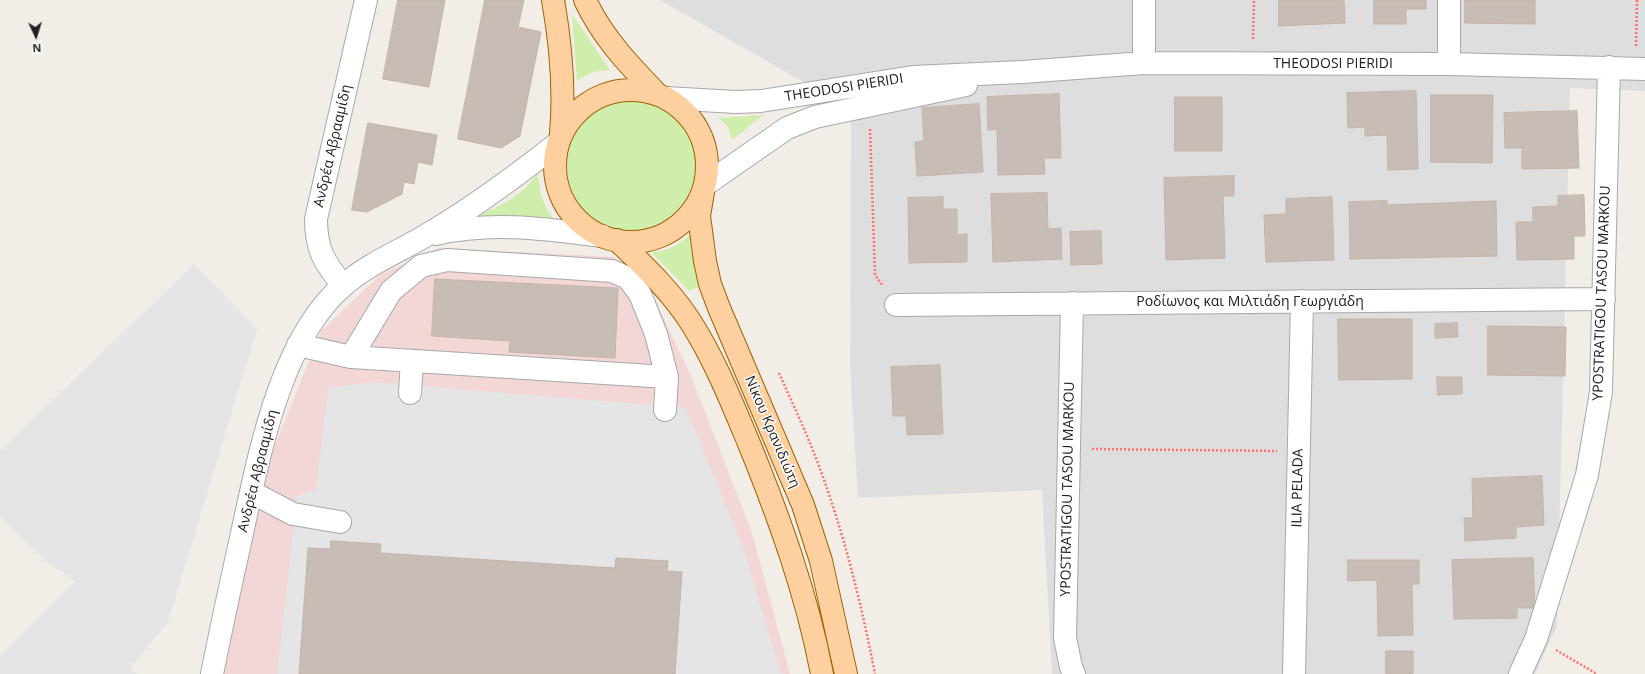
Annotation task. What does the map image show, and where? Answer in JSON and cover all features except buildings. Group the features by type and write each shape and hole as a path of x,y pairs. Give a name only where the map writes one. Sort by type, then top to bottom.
{"main road":[{"path":"553,0 559,32 563,74 564,102 560,140"},
{"path":"585,0 601,28 614,46 661,96"},
{"path":"560,140 575,115 596,99 621,90 641,91 661,96"},
{"name":"Νίκου Κρανιδιώτη","path":"661,96 688,115 702,138 708,165 699,216 710,284 803,505 821,561 846,674"},
{"name":"Νίκου Κρανιδιώτη","path":"560,140 555,171 562,198 579,221 610,238 643,264 686,315 722,382 778,517 805,599 822,674"},
{"path":"610,238 640,241 664,235 684,221 698,202 704,188"}],"street":[{"name":"Ανδρέα Αβρααμίδη","path":"343,285 328,267 320,251 316,232 316,219 366,0"},
{"path":"1144,0 1144,63"},
{"path":"1449,0 1449,64"},
{"name":"THEODOSI PIERIDI","path":"661,96 736,102 761,101 913,77 1022,72 1144,63 1449,64 1640,69"},
{"name":"YPOSTRATIGOU TASOU MARKOU","path":"1520,674 1536,639 1587,475 1601,392 1609,67"},
{"name":"THEODOSI PIERIDI","path":"704,188 787,128 815,117 1022,72"},
{"name":"Ανδρέα Αβρααμίδη","path":"212,674 251,492 268,423 298,345 307,328 323,305 343,285 386,256 425,236 503,186 560,140"},
{"name":"Ανδρέα Αβρααμίδη","path":"425,236 454,230 503,226 610,238"},
{"path":"351,357 391,291 421,266 447,260 612,270 628,278 640,294 656,334 667,377 665,410"},
{"name":"Ροδίωνος και Μιλτιάδη Γεωργιάδη","path":"896,305 1604,299"},
{"name":"ILIA PELADA","path":"1294,674 1302,301"},
{"name":"YPOSTRATIGOU TASOU MARKOU","path":"1072,303 1065,638 1071,667 1074,674"},
{"path":"298,345 351,357 667,377"},
{"path":"410,393 412,361"},
{"path":"251,492 293,514 340,522"}],"path":[{"path":"1253,63 1254,0"},
{"path":"1637,0 1640,69"},
{"path":"869,105 875,275 896,305"},
{"path":"1069,449 1299,452"},
{"path":"1536,639 1597,674"}],"shaded area":[{"path":"660,0 1645,0 1645,91 1570,88 1557,626 1535,674 1052,674 1042,490 858,498 850,366 851,109"},
{"path":"439,248 614,257 645,279 691,376 752,533 790,674 221,674 264,472 321,331 380,275"},
{"path":"194,264 257,329 168,622 130,668 137,674 0,674 0,656 75,581 47,562 0,516 0,451"},
{"path":"372,382 686,408 743,548 781,674 675,674 681,572 667,571 668,561 616,558 615,568 380,553 381,544 331,541 330,549 308,548 299,674 277,674 297,496 316,489 328,388"}],"green space":[{"path":"572,14 610,70 593,72 577,81"},
{"path":"632,101 657,106 678,120 692,141 697,166 692,191 678,212 657,226 632,231 607,226 586,212 572,191 567,166 572,141 586,120 607,106"},
{"path":"763,115 732,140 728,127 719,118"},
{"path":"538,173 544,202 555,221 561,227 474,218 501,205 517,195"},
{"path":"693,231 701,286 689,291 651,252 669,249 684,240"}]}
